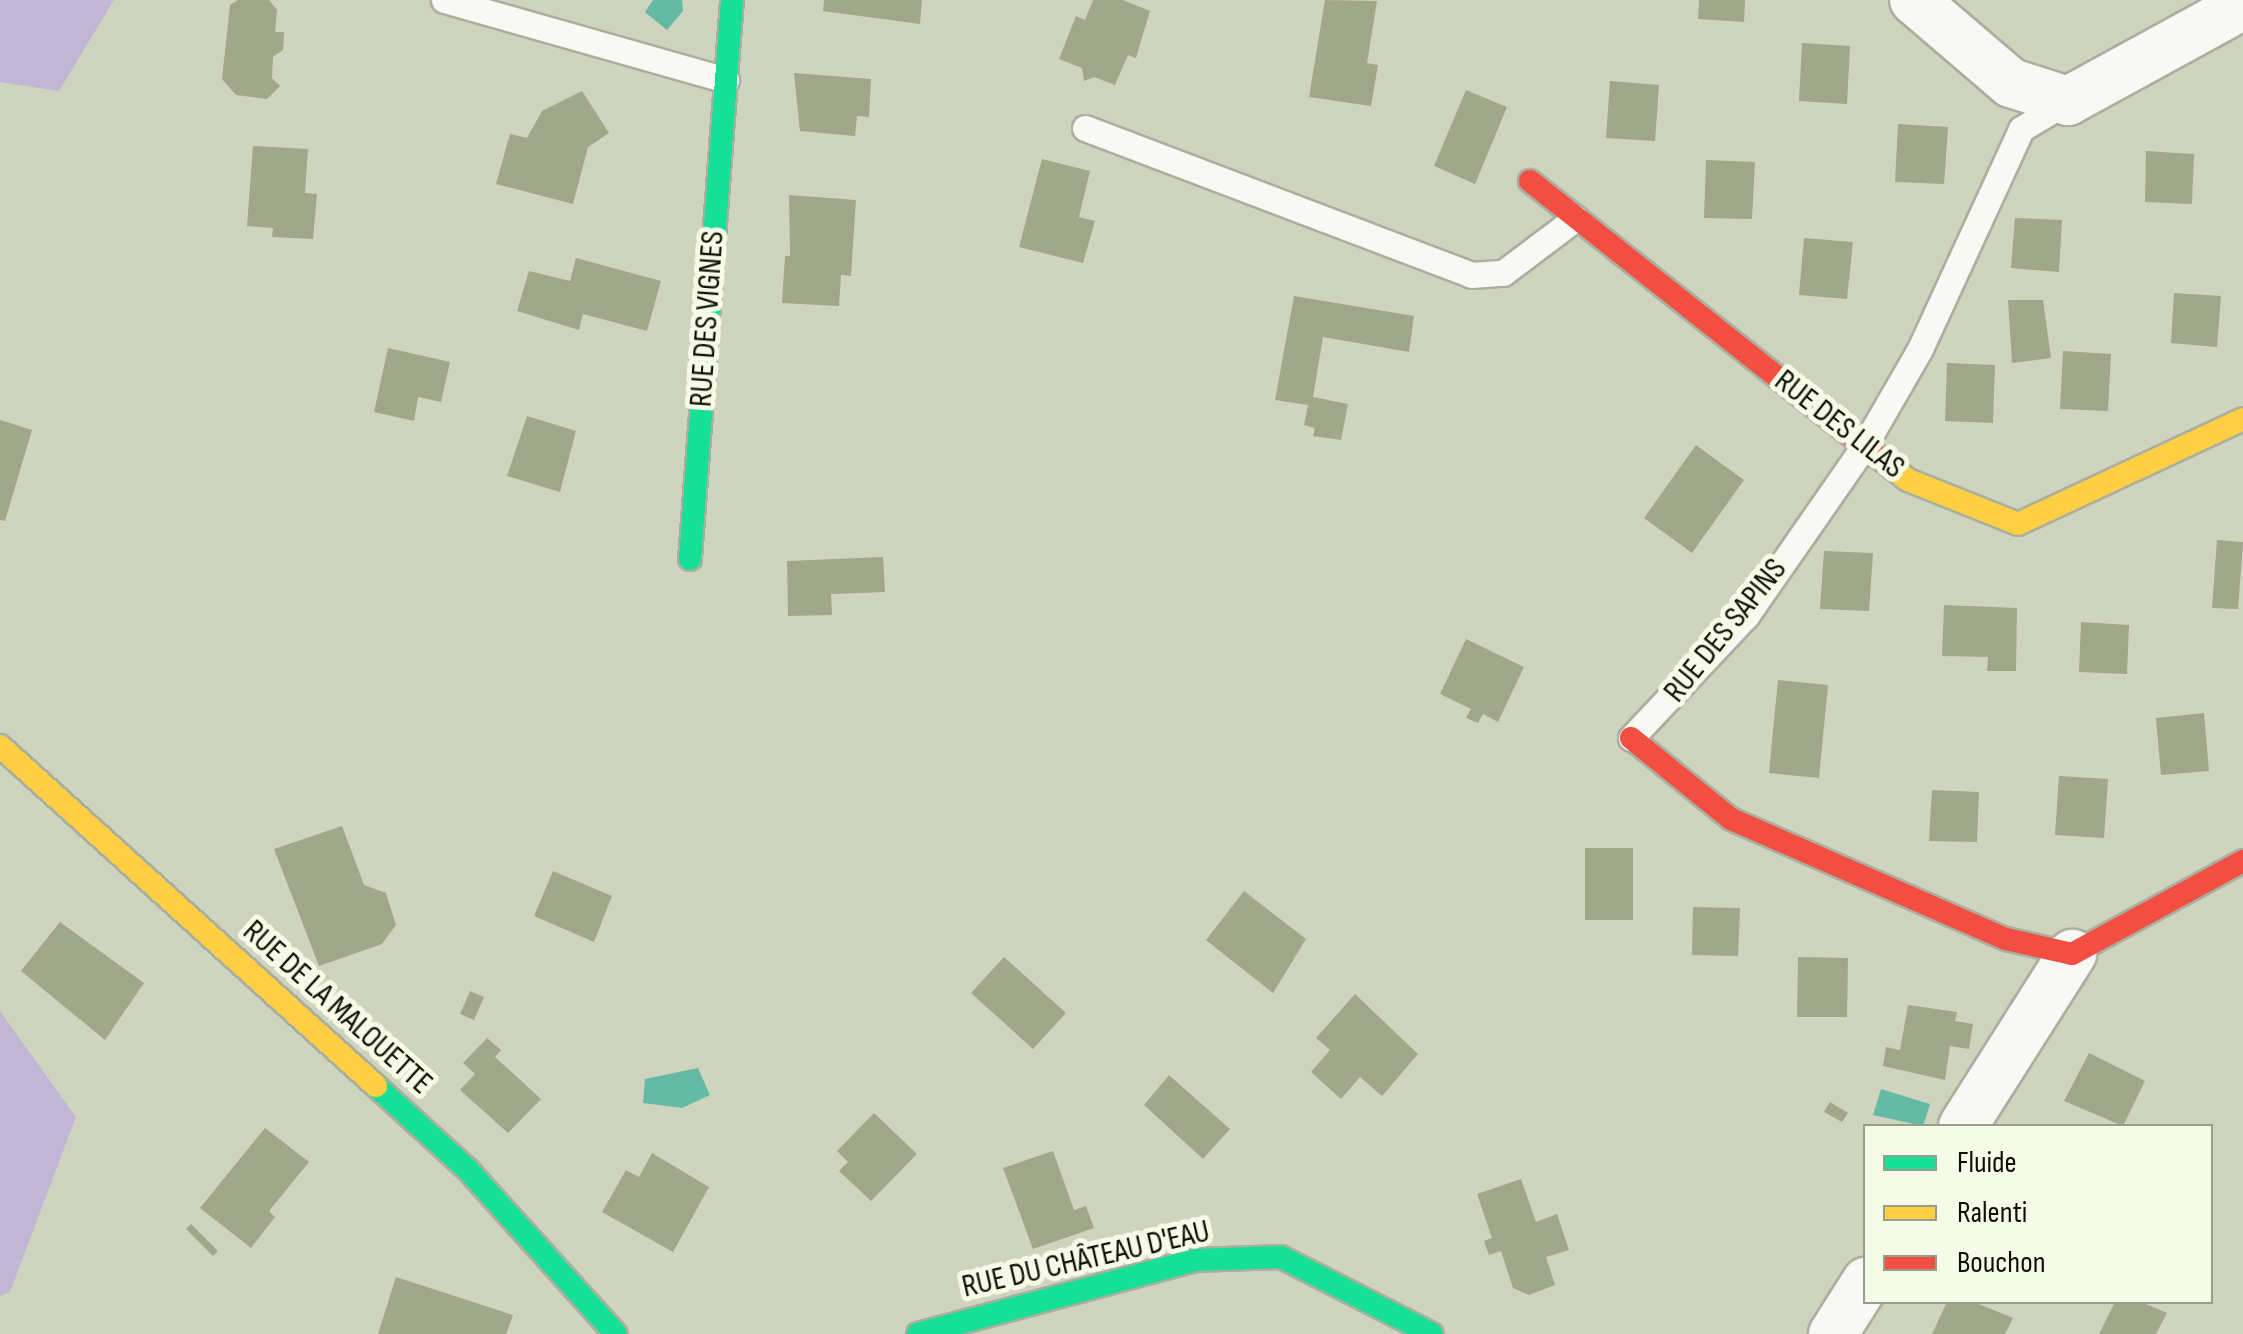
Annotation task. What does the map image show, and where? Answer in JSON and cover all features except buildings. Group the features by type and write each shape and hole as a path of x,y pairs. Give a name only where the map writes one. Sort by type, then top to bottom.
{"street":[{"name":"RUE DES VIGNES","path":"690,559 732,0"},
{"path":"1914,0 2011,84 2068,101 2243,5"},
{"name":"RUE DES LILAS","path":"1530,182 1908,480 2018,524 2243,419"},
{"name":"RUE DES SAPINS","path":"1630,738 1731,819 2006,939 2072,954"},
{"name":"RUE DE LA MALOUETTE","path":"0,746 470,1171 616,1334"},
{"path":"1965,1124 2072,954 2243,860"},
{"name":"RUE DU CHÂTEAU D'EAU","path":"918,1334 1196,1260 1281,1256 1432,1334"},
{"path":"1833,1334 1863,1287"}],"lane":[{"path":"444,0 726,80"},
{"name":"RUE DES SAPINS","path":"1630,738 1746,616 1864,446 1920,349 2021,130 2068,101"},
{"path":"1084,128 1471,275 1503,273 1576,218"}],"shaded area":[{"path":"0,0 114,0 59,91 0,82"},
{"path":"0,1011 76,1117 10,1292 0,1296"}],"water":[{"path":"653,0 682,0 683,11 667,30 645,12"},
{"path":"698,1068 710,1095 682,1108 643,1103 645,1079"},
{"path":"1881,1089 1930,1104 1924,1124 1873,1115"}],"traffic: fast":[{"path":"690,559 732,0"},
{"path":"376,1086 469,1171 616,1334"},
{"path":"918,1334 1196,1260 1281,1257 1432,1334"}],"traffic: slow":[{"path":"1876,455 1908,480 2018,524 2243,419"},
{"path":"0,746 376,1086"}],"traffic: jam":[{"path":"1530,181 1876,455"},
{"path":"1631,738 1731,819 2006,939 2072,954 2243,861"}]}
